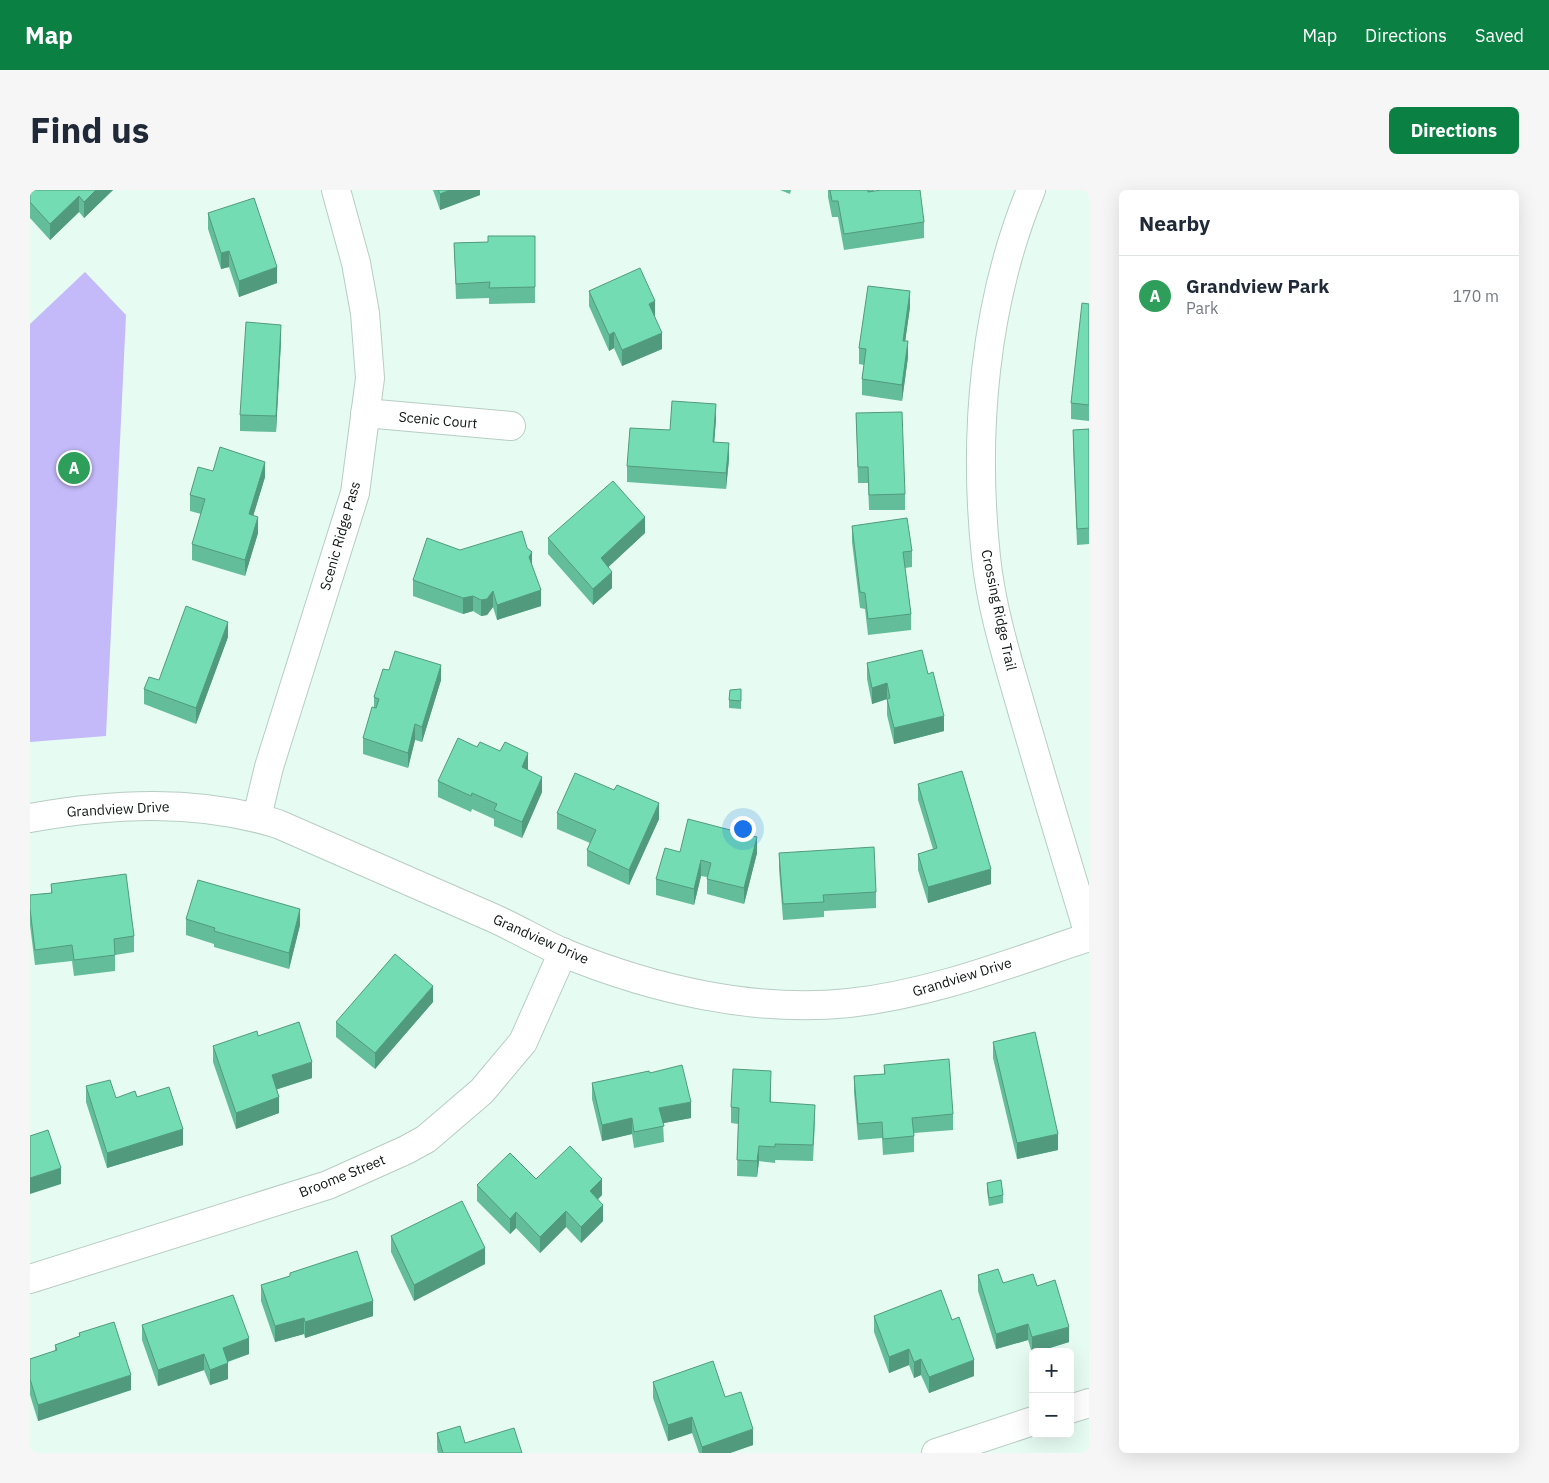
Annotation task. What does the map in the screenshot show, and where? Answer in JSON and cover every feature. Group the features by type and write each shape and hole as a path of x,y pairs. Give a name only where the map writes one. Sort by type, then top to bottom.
{"street":[{"name":"Scenic Ridge Pass","path":"257,817 269,767 355,493 370,378 365,313 345,216 336,190"},
{"name":"Crossing Ridge Trail","path":"1031,190 1002,282 986,370 980,476 986,558 1001,637 1089,936"},
{"name":"Scenic Court","path":"365,413 511,426"},
{"name":"Grandview Drive","path":"30,818 77,809 154,804 184,806 257,817 278,824 491,917 563,952 613,970 701,995 768,1005 848,1003 919,992 1089,936"},
{"name":"Broome Street","path":"30,1279 328,1185 426,1139 482,1092 523,1042 563,952"},
{"path":"1074,1408 1089,1403"},
{"path":"936,1453 1029,1422"}],"shaded area":[{"path":"85,272 126,315 106,736 30,742 30,324"}],"building":[{"path":"30,190 96,190 84,202 79,196 50,224 30,202"},
{"path":"438,190 450,190 440,194"},
{"path":"830,190 868,190 868,192 920,190 924,222 844,234 838,201 832,201"},
{"path":"254,198 277,267 239,281 229,251 221,253 208,213"},
{"path":"488,236 535,236 535,287 489,288 490,282 456,284 454,243 488,242"},
{"path":"640,268 655,301 649,304 662,333 622,350 614,332 609,335 589,291"},
{"path":"868,286 910,291 903,341 908,341 902,385 862,379 866,349 859,348"},
{"path":"1082,303 1089,304 1089,405 1071,403"},
{"path":"246,322 281,325 276,416 240,415"},
{"path":"672,401 716,404 713,442 729,443 726,473 627,466 630,428 670,430"},
{"path":"902,412 905,494 869,495 868,467 858,467 856,413"},
{"path":"1089,429 1089,528 1077,529 1073,430"},
{"path":"220,447 265,462 249,514 258,517 245,560 192,544 205,499 190,495 198,467 213,471"},
{"path":"613,481 645,517 601,558 612,572 593,589 548,538"},
{"path":"907,518 912,551 903,552 911,614 868,619 865,593 860,592 852,526"},
{"path":"522,531 527,548 532,552 529,557 541,590 497,605 493,591 487,599 481,600 473,596 463,598 413,580 427,538 460,550"},
{"path":"186,606 228,622 196,708 144,689 149,677 159,680"},
{"path":"922,650 928,674 933,672 944,716 894,728 887,699 890,698 887,683 872,688 867,663"},
{"path":"395,651 441,665 422,727 415,724 408,753 363,738 372,707 376,708 379,699 374,697 383,669 389,670"},
{"path":"741,689 741,701 729,700 730,690"},
{"path":"458,738 477,747 480,742 500,751 505,742 528,753 522,767 542,777 522,822 494,810 497,804 472,793 471,796 438,781"},
{"path":"962,771 991,869 928,887 918,854 937,848 918,784"},
{"path":"575,773 614,790 617,785 659,803 629,870 587,850 596,830 557,813"},
{"path":"688,819 757,837 744,888 707,879 711,863 701,860 694,889 656,879 665,848 680,852"},
{"path":"874,847 876,892 823,895 824,902 783,904 779,853"},
{"path":"126,874 134,936 114,939 115,955 74,960 72,945 35,950 30,895 52,893 51,884"},
{"path":"198,880 300,909 289,953 214,931 215,928 186,919"},
{"path":"395,954 433,986 375,1053 336,1022"},
{"path":"299,1022 312,1062 272,1075 279,1097 236,1113 213,1046 257,1031 258,1036"},
{"path":"1035,1032 1058,1134 1017,1143 993,1042"},
{"path":"949,1059 953,1114 912,1118 914,1136 883,1139 882,1122 858,1124 854,1076 885,1074 884,1065"},
{"path":"682,1065 691,1102 659,1108 664,1126 634,1132 632,1118 602,1125 592,1083 649,1071 650,1073"},
{"path":"733,1069 771,1071 770,1102 815,1105 813,1145 775,1144 775,1147 759,1146 757,1161 737,1160 739,1108 731,1107"},
{"path":"110,1080 116,1098 135,1091 137,1097 169,1087 183,1129 107,1153 86,1086"},
{"path":"48,1130 61,1168 30,1178 30,1136"},
{"path":"570,1146 602,1179 590,1191 603,1205 581,1227 566,1211 540,1237 516,1212 510,1219 477,1185 510,1153 536,1179"},
{"path":"1001,1180 1003,1195 989,1198 987,1183"},
{"path":"462,1201 485,1248 414,1285 391,1236"},
{"path":"357,1251 373,1301 305,1322 304,1318 275,1326 261,1285 290,1276 290,1273"},
{"path":"998,1269 1003,1283 1033,1274 1037,1286 1055,1280 1069,1327 1032,1337 1028,1324 996,1334 978,1275"},
{"path":"941,1290 952,1320 959,1317 974,1360 929,1377 921,1359 914,1362 909,1349 889,1357 874,1316"},
{"path":"233,1295 249,1338 223,1348 228,1363 210,1370 204,1354 158,1370 142,1325"},
{"path":"114,1322 131,1375 38,1405 30,1379 30,1359 57,1350 55,1345 80,1336 79,1333"},
{"path":"713,1361 725,1397 741,1392 753,1429 702,1447 692,1417 668,1425 653,1382"},
{"path":"460,1426 465,1443 514,1428 522,1453 443,1453 437,1433"}],"place":[{"name":"Grandview Park","path":"74,468"}]}
